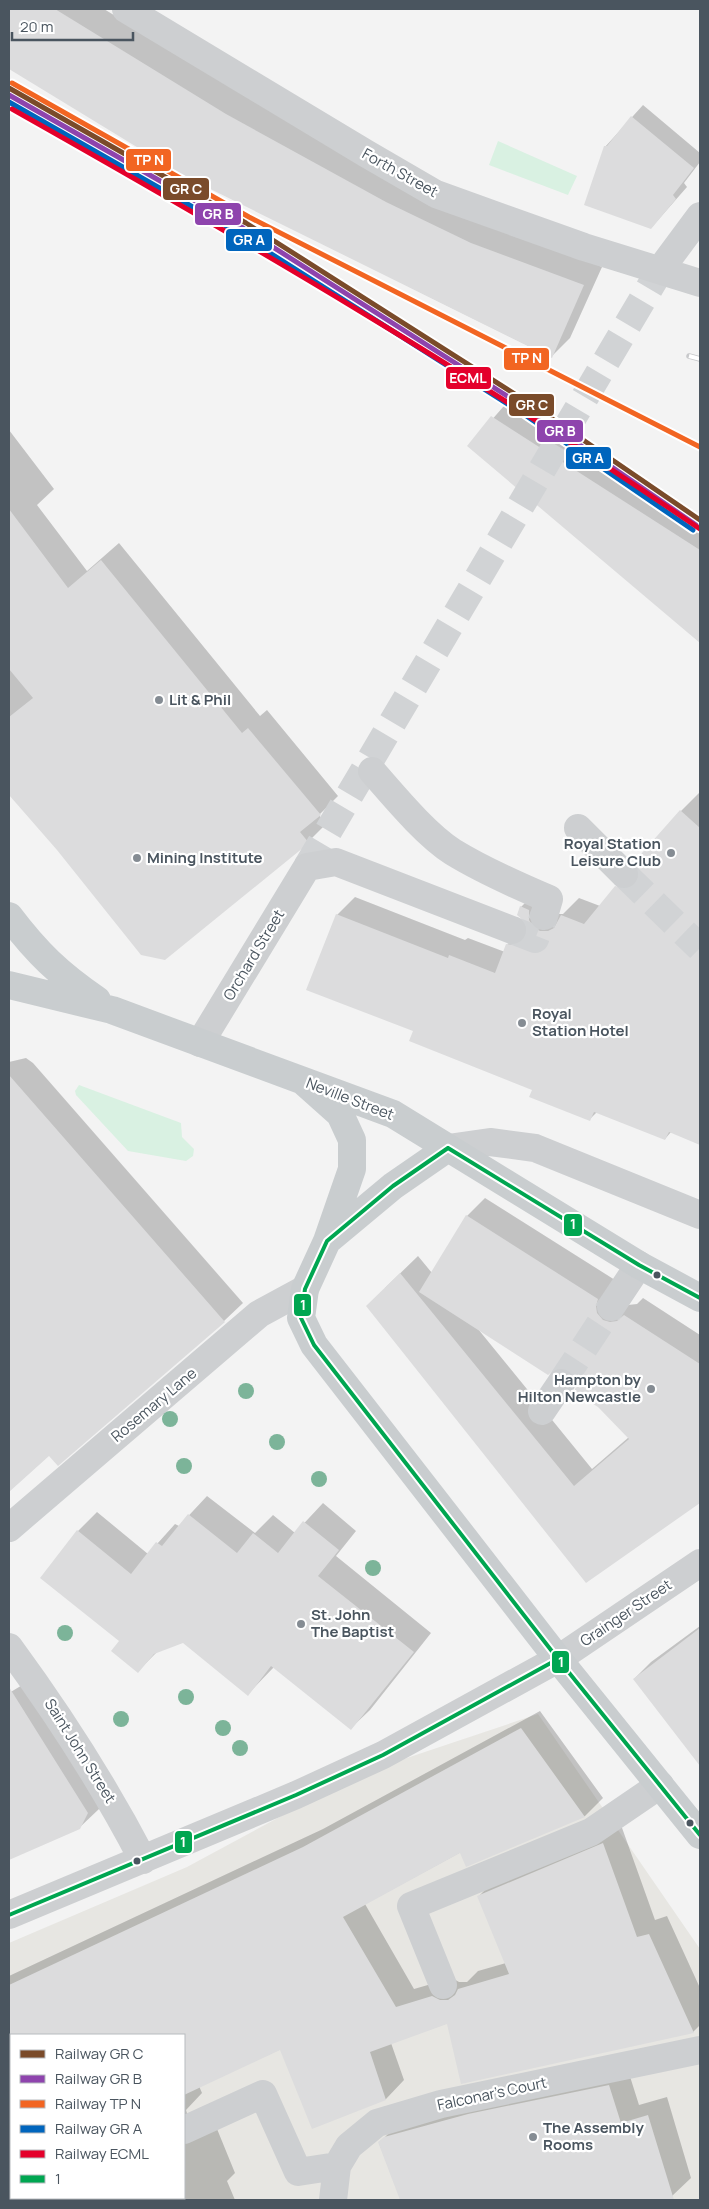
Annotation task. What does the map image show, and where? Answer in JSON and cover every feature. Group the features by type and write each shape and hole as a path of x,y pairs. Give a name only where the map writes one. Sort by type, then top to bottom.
{"main road":[{"path":"9,916 27,940 63,977 112,1010"},
{"path":"9,985 112,1010"},
{"name":"Neville Street","path":"112,1010 393,1114 639,1264 700,1298"},
{"path":"304,1081 340,1114 352,1140 352,1169 327,1241 305,1289 301,1318 314,1345 558,1659 700,1835"},
{"path":"327,1241 393,1186 448,1148"}],"street":[{"name":"Forth Street","path":"126,9 436,194 584,247 700,283"},
{"path":"660,270 700,216"},
{"path":"372,771 395,797 452,851 495,876 549,899 544,916"},
{"path":"578,828 624,874"},
{"name":"Orchard Street","path":"200,1043 307,867 336,862 512,930"},
{"path":"448,1148 490,1142 535,1148 700,1215"},
{"path":"611,1307 639,1264"},
{"name":"Rosemary Lane","path":"9,1528 259,1314 305,1289"},
{"path":"542,1411 561,1383"},
{"name":"Grainger Street","path":"9,1915 296,1795 383,1755 558,1659 700,1563"},
{"name":"Saint John Street","path":"9,1647 52,1706 90,1765 111,1799 143,1860"},
{"path":"443,1985 411,1906 591,1832 660,1785"},
{"name":"Falconar's Court","path":"333,2200 337,2166 349,2146 377,2123 441,2104 700,2050"},
{"path":"185,2130 263,2094 298,2172 337,2166"}],"shaded area":[{"path":"538,1714 700,1949 700,2200 9,2200 9,1943 187,1867 359,1774"}],"green space":[{"path":"498,141 577,176 568,195 489,165"},
{"path":"79,1085 181,1123 182,1137 194,1149 193,1156 186,1161 128,1151 76,1095 75,1091"}],"building":[{"path":"9,9 55,9 226,114 386,202 471,243 584,285 552,358 186,177 9,69"},
{"path":"631,116 694,168 673,195 676,199 651,229 584,205 604,146 607,146"},
{"path":"491,416 700,550 700,643 467,446"},
{"path":"9,509 68,588 101,560 242,733 248,728 321,815 300,832 309,843 165,960 141,955 57,850 9,795 9,717 33,698 9,669"},
{"name":"Royal Station Hotel","path":"680,810 700,828 700,1145 669,1132 665,1140 594,1112 590,1121 529,1097 532,1090 409,1041 413,1031 306,990 336,914 448,958 449,955 495,973 506,944 514,945 521,942 527,935 524,921 517,915 520,906 529,910 529,920 533,927 540,931 548,931 554,928 561,915 584,924 615,886 628,889 635,885 639,878 639,870 634,862"},
{"path":"9,1075 225,1322 58,1466 49,1456 9,1492"},
{"path":"466,1215 598,1299 597,1313 603,1320 617,1321 624,1315 700,1364 700,1503 586,1583 366,1306 400,1273 574,1486 629,1439 598,1407 574,1392 577,1384 570,1370 563,1368 555,1369 548,1375 419,1292"},
{"name":"St. John The Baptist","path":"188,1514 237,1553 253,1533 278,1553 303,1521 339,1550 318,1576 414,1652 351,1730 271,1666 248,1696 183,1643 154,1654 138,1673 111,1651 119,1641 40,1578 77,1530 131,1574 156,1542 162,1546"},
{"path":"700,1628 700,1766 633,1679"},
{"path":"9,1687 88,1813 80,1829 9,1860"},
{"path":"521,1728 585,1817 466,1867 460,1853 343,1917 396,2007 432,1996 440,2000 448,2000 455,1995 458,1989 509,1974 477,1896 603,1843 637,1937 649,1934 694,2033 461,2084 447,2024 370,2052 386,2100 312,2129 280,2050 185,2095 185,2034 9,2035 9,1985 303,1847"},
{"name":"The Assembly Rooms","path":"609,2085 621,2123 648,2115 674,2200 400,2200 378,2142 384,2137 468,2114"}],"tunnel":[{"path":"307,867 660,270"},
{"path":"624,874 700,948"},
{"path":"512,930 535,939 544,916"},
{"path":"561,1383 611,1307"}],"railway":[{"path":"689,356 700,359"}],"transit line":[{"path":"12,83 249,217 700,447"},
{"path":"9,88 246,223 532,405 700,520"},
{"path":"9,95 243,228 529,410 696,525"},
{"path":"9,102 240,234 525,415 693,530"},
{"name":"1","path":"448,1148 393,1186 327,1241 305,1289 301,1318 314,1345 558,1659 700,1835"},
{"name":"1","path":"448,1148 639,1265 700,1298"},
{"name":"1","path":"9,1915 296,1795 383,1755 558,1659"}],"rail line":[{"name":"ECML","path":"12,109 274,260 446,364 532,418 700,529"}],"place":[{"name":"Lit & Phil","path":"159,700"},
{"name":"Royal Station Leisure Club","path":"671,853"},
{"name":"Mining Institute","path":"137,858"},
{"name":"Royal Station Hotel","path":"522,1023"},
{"name":"Hampton by Hilton Newcastle","path":"651,1389"},
{"name":"St. John The Baptist","path":"301,1624"},
{"name":"The Assembly Rooms","path":"533,2137"}]}
